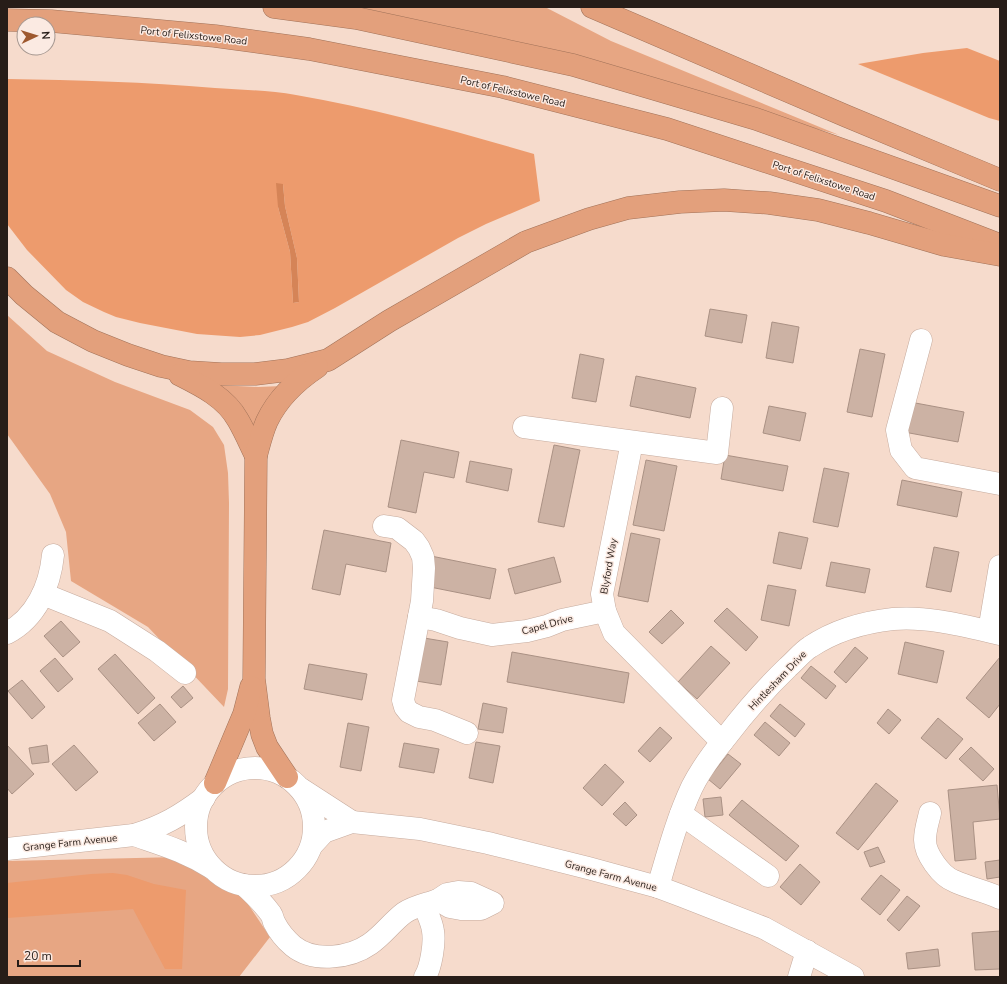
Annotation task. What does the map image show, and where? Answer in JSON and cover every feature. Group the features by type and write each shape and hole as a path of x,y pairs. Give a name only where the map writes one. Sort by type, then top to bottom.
{"highway":[{"path":"274,7 356,18 573,65 756,119 1000,206"},
{"path":"592,7 831,110 1000,180"},
{"name":"Port of Felixstowe Road","path":"7,20 51,21 231,38 309,49 503,87 667,129 886,201 1000,245"},
{"path":"294,783 267,747 262,734 254,678 256,456 266,422 278,402 290,387 304,375 389,321 526,242 589,219 628,208 680,202 724,200 769,203 818,210 944,245 1000,255"},
{"path":"7,278 24,295 58,322 94,342 161,366 189,372 255,374 288,370 328,360"},
{"path":"161,366 209,390 226,405 238,419 256,456"},
{"path":"209,790 244,714 254,678"}],"street":[{"path":"921,340 897,430 901,450 915,468 1000,484"},
{"path":"524,427 717,453 722,408"},
{"name":"Blyford Way","path":"632,442 602,594 604,611 614,633 722,742"},
{"path":"384,526 397,528 414,541 423,557 424,579 419,616 403,700 405,707 409,712 419,717 435,720 467,733"},
{"path":"7,633 15,629 40,601 52,572 53,555"},
{"path":"995,632 1000,566"},
{"path":"43,594 110,621 128,631 185,673"},
{"name":"Capel Drive","path":"419,616 460,628 492,635 527,631 547,626 562,620 604,611"},
{"name":"Hintlesham Drive","path":"658,887 681,814 692,787 706,763 740,719 771,684 809,647 843,630 868,623 892,619 916,618 995,632"},
{"path":"244,885 264,886 282,880 300,865 312,845 314,825 311,806 294,783 270,769 250,768 232,772 209,790 198,812 196,828 199,844 206,859 216,871 224,877 244,885 255,894 272,915 274,922 293,946 303,952 313,955 335,956 347,954 365,947 386,931 405,913 416,907 431,902 433,942 426,976"},
{"name":"Grange Farm Avenue","path":"294,783 352,822"},
{"name":"Grange Farm Avenue","path":"7,849 134,835 153,829 180,815 209,790"},
{"path":"930,813 926,827 925,842 931,859 939,870 952,881 1000,898"},
{"path":"681,814 768,876"},
{"name":"Grange Farm Avenue","path":"312,845 324,832 352,822 420,829 488,843 658,887 764,928 853,977"},
{"name":"Grange Farm Avenue","path":"134,835 177,849 195,857 216,871"},
{"path":"272,915 276,892 282,880"},
{"path":"799,977 807,951"}],"shaded area":[{"path":"358,7 545,7 611,41 839,135 716,101 599,64"},
{"path":"967,48 1000,61 1000,121 989,118 858,64 923,53"},
{"path":"7,79 137,83 266,91 286,93 356,107 445,129 534,154 540,201 486,224 458,238 308,322 260,335 240,337 197,334 140,323 116,317 83,302 66,290 27,250 7,224","holes":["283,184 285,206 297,258 299,302 293,303 290,252 278,207"]},
{"path":"276,183 283,184 285,206 297,258 299,302 293,303 290,252 278,207"},
{"path":"7,315 47,351 115,382 190,410 213,427 224,445 228,473 229,503 228,689 224,707 148,627 71,581 66,532 50,494 7,434"},
{"path":"219,385 258,387 282,386 254,429"},
{"path":"179,857 217,886 242,895 270,937 239,977 7,977 7,861"},
{"path":"113,873 127,875 154,884 186,890 182,969 165,969 133,909 7,918 7,883"}],"building":[{"path":"710,309 747,315 742,343 705,336"},
{"path":"772,322 799,327 793,363 766,358"},
{"path":"860,349 885,354 872,417 847,412"},
{"path":"580,354 604,359 596,402 572,398"},
{"path":"636,376 696,388 690,418 630,406"},
{"path":"910,402 964,412 958,442 904,432"},
{"path":"769,406 806,413 800,441 763,433"},
{"path":"401,440 459,452 454,478 424,472 416,513 388,507"},
{"path":"554,445 580,450 564,527 538,522"},
{"path":"725,455 788,466 783,491 721,479"},
{"path":"646,460 677,466 664,531 633,525"},
{"path":"470,461 512,469 508,491 466,482"},
{"path":"824,468 849,473 838,527 813,522"},
{"path":"902,480 962,492 957,517 897,505"},
{"path":"324,530 391,543 386,572 346,564 340,595 312,589"},
{"path":"779,532 808,538 801,569 773,563"},
{"path":"631,533 660,539 648,602 618,596"},
{"path":"934,547 959,552 951,592 926,587"},
{"path":"431,556 496,569 490,599 425,586"},
{"path":"554,557 561,582 515,594 508,569"},
{"path":"831,562 870,569 865,593 826,586"},
{"path":"768,585 796,590 789,626 761,620"},
{"path":"727,608 758,637 746,651 714,621"},
{"path":"671,610 684,623 662,644 649,632"},
{"path":"61,621 80,642 63,657 44,636"},
{"path":"424,638 448,642 441,685 416,681"},
{"path":"905,642 944,651 937,683 898,674"},
{"path":"711,646 730,663 697,699 678,682"},
{"path":"855,647 868,658 846,683 834,672"},
{"path":"512,652 629,673 624,703 507,682"},
{"path":"115,654 155,698 138,714 98,669"},
{"path":"1000,657 1000,704 989,718 966,698"},
{"path":"55,658 73,679 58,692 40,671"},
{"path":"309,664 367,674 362,700 304,689"},
{"path":"811,666 836,686 826,699 801,678"},
{"path":"22,680 45,707 32,719 8,691"},
{"path":"183,686 193,698 181,708 171,697"},
{"path":"483,703 507,708 503,733 478,729"},
{"path":"160,704 176,722 154,741 138,723"},
{"path":"780,704 805,724 795,737 770,716"},
{"path":"888,709 901,720 889,734 877,723"},
{"path":"938,718 963,739 946,759 921,738"},
{"path":"765,722 790,743 779,756 754,735"},
{"path":"348,723 369,727 361,771 340,767"},
{"path":"660,727 672,738 650,762 638,751"},
{"path":"476,742 500,746 493,783 469,778"},
{"path":"404,743 439,749 434,773 399,767"},
{"path":"7,745 34,774 12,794 7,788"},
{"path":"47,745 49,762 32,764 29,748"},
{"path":"74,745 98,772 76,791 52,764"},
{"path":"971,747 994,769 983,781 959,759"},
{"path":"728,754 741,764 720,789 708,779"},
{"path":"605,764 624,782 602,806 583,788"},
{"path":"876,783 898,801 858,850 836,833"},
{"path":"997,785 1000,819 973,822 976,859 955,861 948,790"},
{"path":"721,797 723,815 705,817 703,799"},
{"path":"742,800 799,846 786,861 729,815"},
{"path":"625,802 637,815 626,826 613,814"},
{"path":"878,847 885,862 870,867 864,852"},
{"path":"1000,860 1000,877 987,879 985,862"},
{"path":"800,864 820,882 801,905 780,887"},
{"path":"881,875 900,890 880,915 861,899"},
{"path":"907,896 920,906 899,931 887,920"},
{"path":"1000,931 1000,969 975,970 972,933"},
{"path":"938,949 940,966 908,969 906,953"}]}
